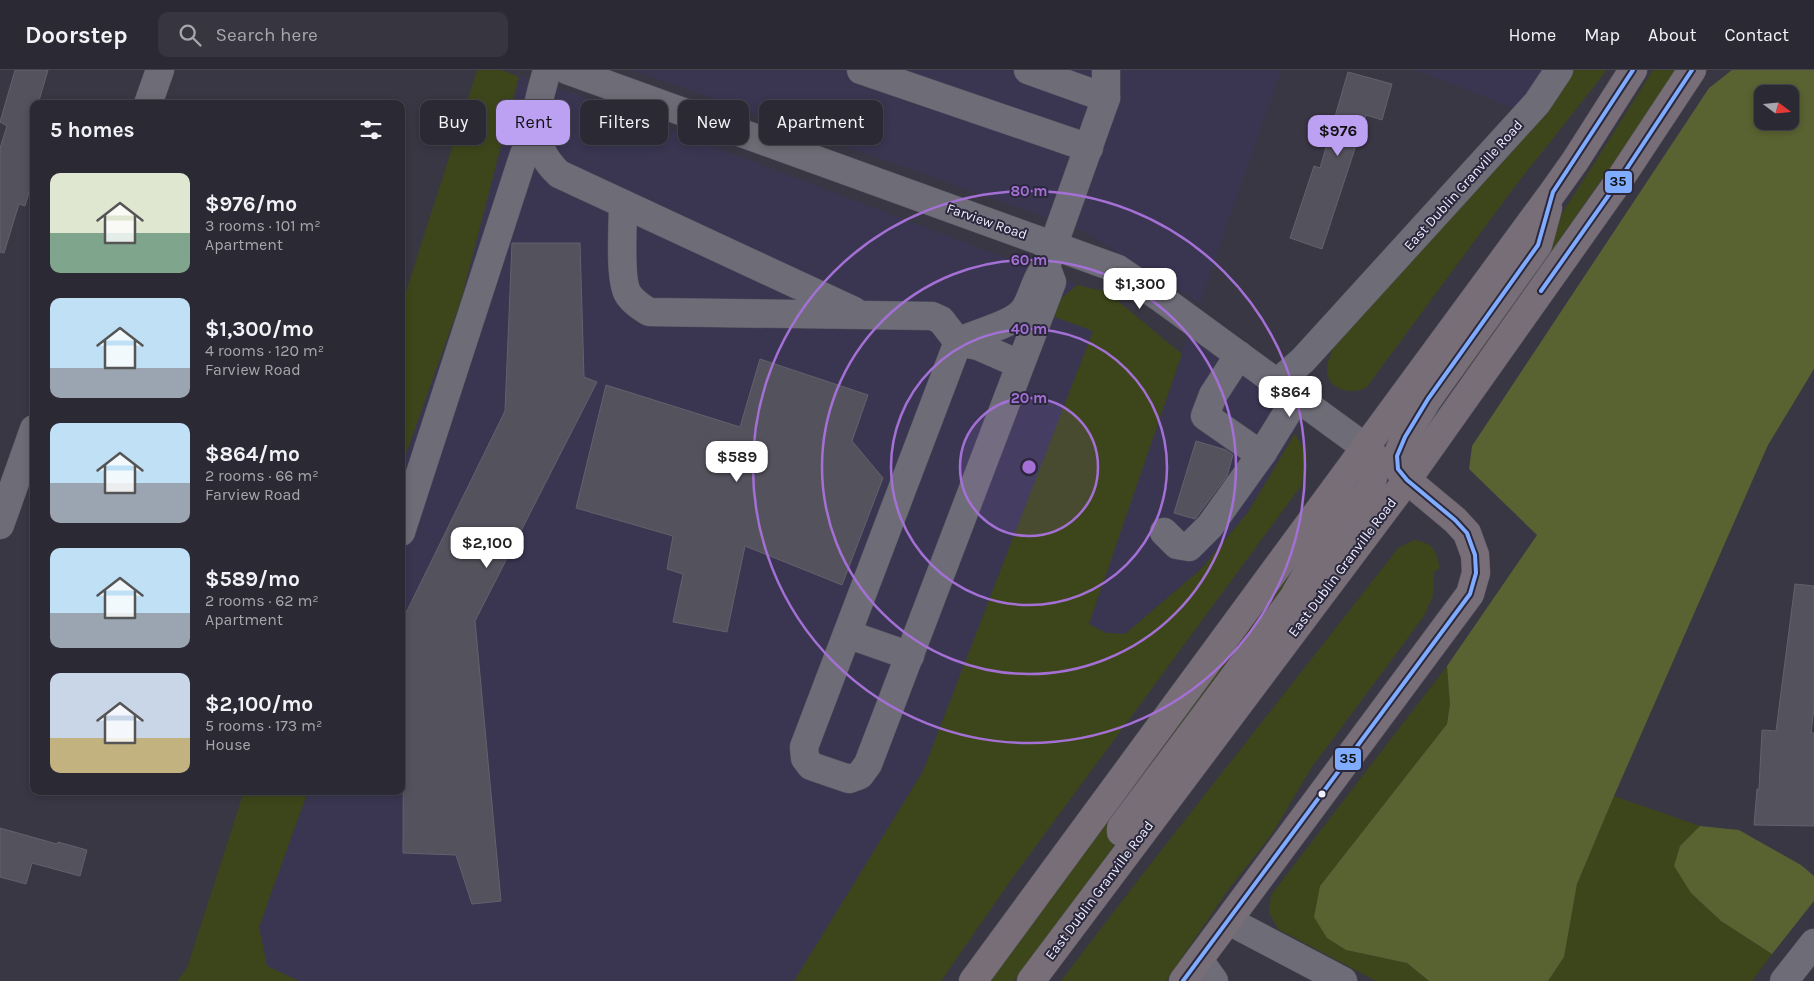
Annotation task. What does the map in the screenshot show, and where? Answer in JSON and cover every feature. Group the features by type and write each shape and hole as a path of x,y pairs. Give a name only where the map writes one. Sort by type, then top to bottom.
{"main road":[{"path":"973,981 1553,192 1575,161 1632,70"},
{"name":"East Dublin Granville Road","path":"1031,981 1407,480 1612,190 1692,70"},
{"path":"1199,974 1229,921 1470,594 1476,573 1475,555 1467,533 1455,520 1407,480 1398,469 1397,456 1405,437 1475,331 1538,246 1553,192"},
{"path":"1116,866 1121,828 1293,598 1315,559 1371,486 1377,459 1366,448"}],"street":[{"path":"149,100 160,70"},
{"path":"547,70 536,117 538,148 548,164 559,174 864,316"},
{"name":"Farview Road","path":"568,70 791,152 1049,255 1118,269 1366,448"},
{"path":"861,70 1089,148"},
{"path":"1028,70 1106,98"},
{"path":"1049,255 1052,282 1019,364 868,764 860,775 849,779 811,766 805,758 804,748 958,342 977,332 998,327 1019,315 1026,307 1037,276 1049,255 1106,98 1106,70"},
{"name":"East Dublin Granville Road","path":"1164,532 1177,545 1189,547 1210,526 1263,452 1287,390 1303,360 1538,103 1559,70"},
{"path":"405,520 524,154 538,148"},
{"path":"623,204 623,279 627,294 649,312 932,316 941,320 958,342 978,346 1019,364"},
{"path":"1239,355 1213,395 1204,416 1250,448 1263,452"},
{"path":"0,525 30,440"},
{"path":"848,634 910,656"},
{"path":"1229,921 1343,981"},
{"path":"1784,981 1814,943"}],"shaded area":[{"path":"477,70 502,70 590,100 580,100 580,145 668,145 668,129 678,133 678,145 709,145 1077,285 1107,292 1182,353 1193,322 1310,406 1248,512 1201,569 1125,634 1106,633 1088,624 941,981 177,981 187,968 243,795 405,795 405,295 453,145 486,145 486,100 467,100"},
{"path":"633,70 1281,70 1200,303 1083,231 843,145 883,145 883,100 759,100 759,115 749,112 749,100 717,100"},
{"path":"1415,70 1572,70 1540,118"}],"green space":[{"path":"477,70 502,70 519,77 513,100 496,100 496,145 501,145 461,300 405,457 405,295 453,145 486,145 486,100 467,100"},
{"path":"1572,70 1607,70 1516,185 1366,388 1347,391 1335,386 1328,376 1327,366 1336,342 1514,150 1540,118"},
{"path":"1653,70 1679,70 1466,372 1457,366 1558,220"},
{"path":"1732,70 1814,70 1814,369 1768,445 1614,796 1577,884 1564,957 1548,981 1429,981 1407,963 1346,950 1327,938 1314,917 1320,886 1447,724 1450,704 1447,666 1537,535 1469,469 1472,446 1709,88"},
{"path":"1077,285 1107,292 1182,354 1089,624 1106,633 1125,634 1201,569 1248,512 1295,433 1307,456 1301,486 1013,877 941,981 794,981 923,771 1093,331 1044,313"},
{"path":"1414,540 1426,543 1433,548 1440,568 1434,572 1433,596 1424,616 1312,767 1272,834 1228,890 1166,981 1061,981 1398,548"},
{"path":"1308,550 1107,856 1014,981 988,981"},
{"path":"1447,666 1450,704 1447,724 1320,886 1346,950 1407,963 1429,981 1376,981 1278,929 1269,913 1271,895"},
{"path":"243,795 307,795 259,927 267,966 299,981 177,981 187,968"},
{"path":"1614,796 1700,826 1680,846 1691,893 1721,921 1772,954 1752,981 1548,981 1564,957 1577,884"},
{"path":"1700,826 1739,830 1801,865 1814,876 1814,901 1772,954 1721,921 1691,893 1674,866 1680,846"}],"building":[{"path":"15,70 48,70 39,100 30,100 30,189 25,206 19,204 4,253 0,252 0,148 7,126 0,122"},
{"path":"1348,72 1392,84 1382,120 1366,115 1322,249 1290,238 1314,166 1320,168"},
{"path":"512,243 580,243 584,377 597,382 475,621 501,901 472,904 456,855 403,853 403,795 405,795 405,615 505,411"},
{"path":"760,359 868,395 852,441 883,478 842,585 745,546 727,632 673,622 683,574 667,569 673,536 576,508 606,385 740,427"},
{"path":"1196,441 1226,450 1233,455 1227,476 1195,519 1174,513"},
{"path":"1795,584 1814,586 1814,708 1811,733 1814,733 1814,826 1754,825 1757,789 1759,789 1762,730 1776,731"},
{"path":"0,828 57,844 58,842 87,850 80,876 32,863 26,884 0,877"}],"transit line":[{"name":"35","path":"1183,981 1470,594 1476,573 1475,555 1467,533 1455,520 1407,480 1398,469 1397,456 1405,437 1428,399 1538,245 1553,192 1633,70"},
{"name":"35","path":"1541,291 1618,182 1692,70"}]}
